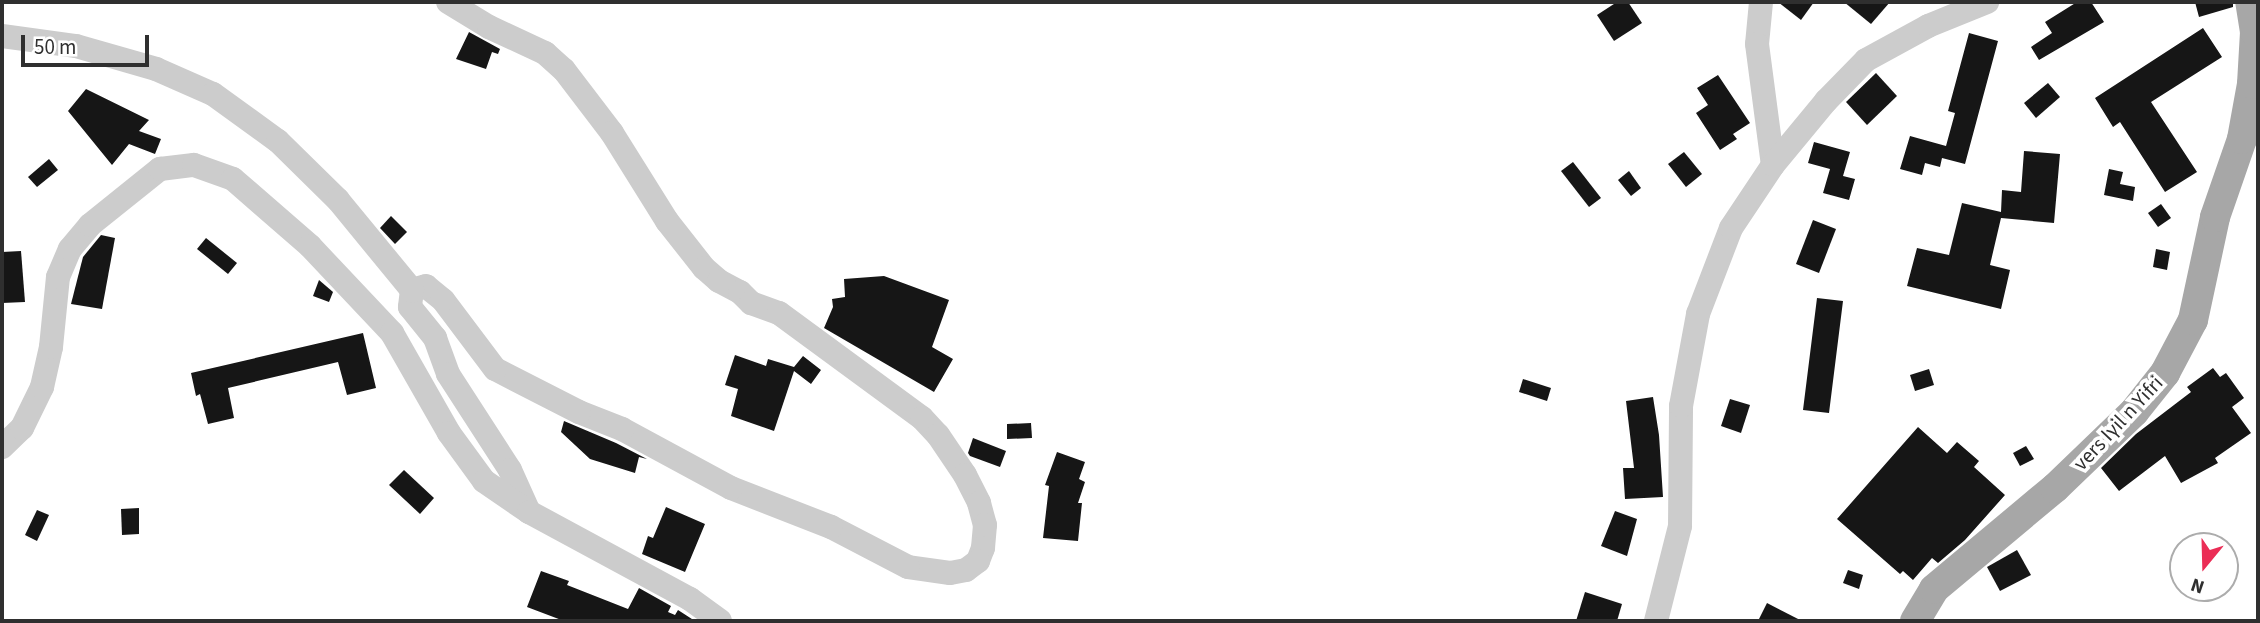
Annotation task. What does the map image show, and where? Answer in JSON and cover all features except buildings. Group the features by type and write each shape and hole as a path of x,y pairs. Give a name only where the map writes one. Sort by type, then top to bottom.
{"main road":[{"name":"vers Iγil n Yifri","path":"1915,621 1934,589 2055,488 2134,412 2165,373 2193,320 2215,217 2242,139 2252,84 2255,32 2250,2"}],"street":[{"path":"412,290 426,286 443,300 495,369 579,412 622,429 731,488 831,527 908,567 950,573 966,570 978,561 983,548 985,525 979,503 952,454 922,418 779,313 751,303 711,274 667,220 604,122 564,70 545,53 489,27 448,2"},
{"path":"1761,2 1757,44 1773,165"},
{"path":"1656,621 1680,526 1681,406 1698,314 1731,228 1773,165 1826,101 1866,60 1928,26 1976,4"},
{"path":"2,36 76,46 156,69 213,94 278,141 338,200 412,290 410,307 435,338 453,383 510,470 528,512"},
{"path":"2,447 22,428 42,387 51,348 58,278 70,249 90,225 160,169 194,165 233,179 310,246 392,333 449,433 484,481 528,512 690,599 720,621"}]}
